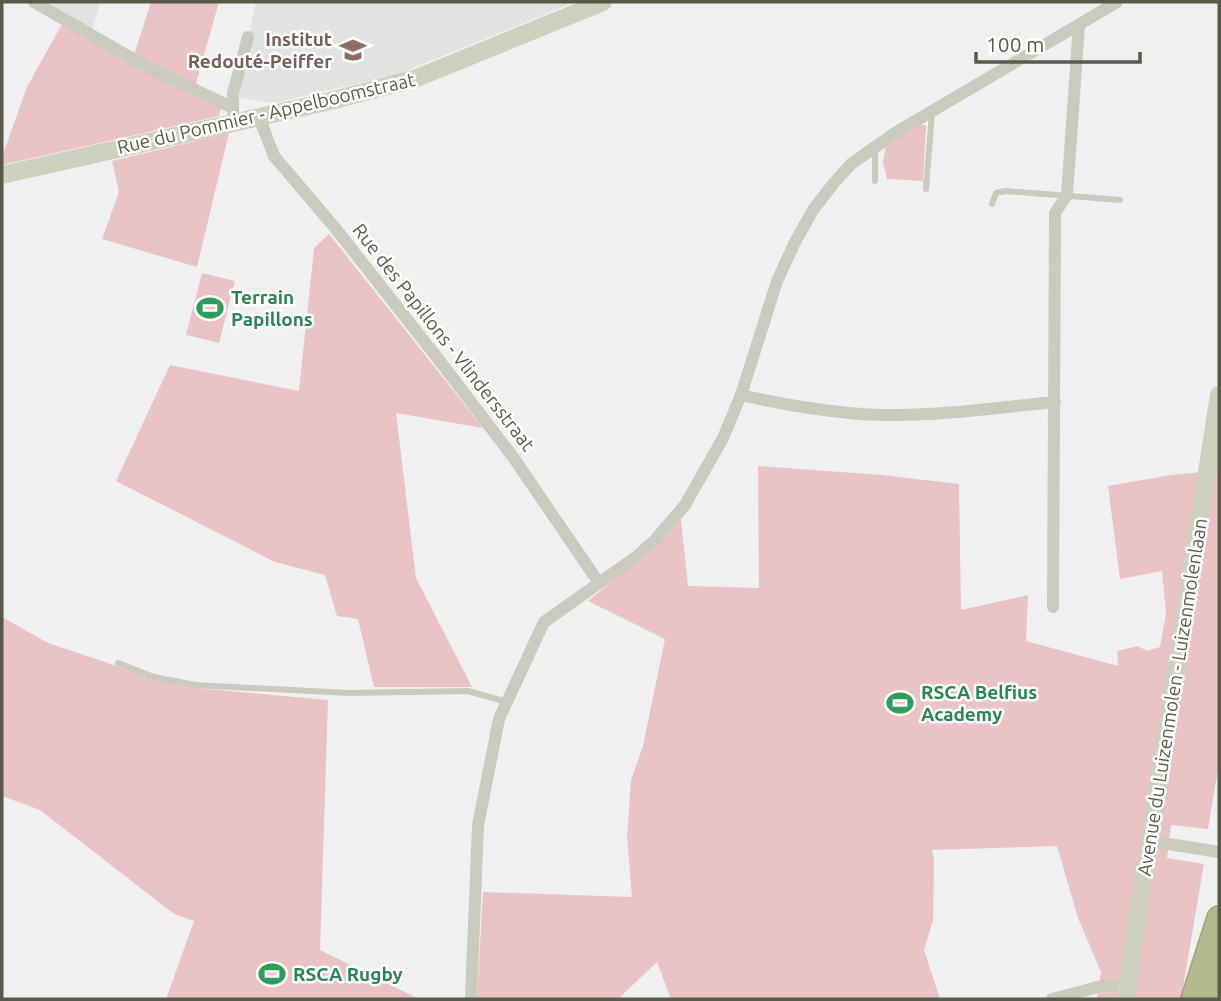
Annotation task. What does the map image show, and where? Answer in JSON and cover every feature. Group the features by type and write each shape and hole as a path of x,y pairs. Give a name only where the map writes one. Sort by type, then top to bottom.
{"highway":[{"path":"1193,999 1219,918"},
{"path":"1213,999 1219,962"}],"street":[{"path":"34,2 233,115 233,93 248,37"},
{"name":"Rue du Pommier - Appelboomstraat","path":"2,175 233,115 259,117 417,78 603,2"},
{"path":"471,999 478,825 499,719 544,622 655,540 685,505 723,439 741,395 777,282 795,242 813,210 851,164 932,111 1117,2"},
{"path":"1053,607 1055,213 1067,195 1079,25"},
{"name":"Rue des Papillons - Vlindersstraat","path":"259,117 274,156 336,229 513,457 599,583"},
{"path":"741,395 767,401 893,415 1055,402"},
{"name":"Avenue du Luizenmolen - Luizenmolenlaan","path":"1126,992 1219,395"},
{"path":"1150,841 1219,852"},
{"path":"1052,999 1105,985 1126,992"}],"lane":[{"path":"926,189 932,111"},
{"path":"875,181 876,147"},
{"path":"992,204 996,193 1005,191 1120,200"},
{"path":"118,663 154,677 195,685 348,693 468,691 507,702"}],"shaded area":[{"path":"43,2 100,2 92,31"},
{"path":"151,2 219,2 195,87 134,55"},
{"name":"Institut Redouté-Peiffer","path":"256,2 575,2 398,74 274,103 235,97"},
{"path":"62,24 221,108 219,116 2,165 2,157 27,87"},
{"path":"920,125 926,125 923,181 887,179 883,163 886,145"},
{"path":"229,133 197,267 102,239 119,192 112,161"},
{"path":"329,234 483,428 396,413 416,578 472,687 374,687 358,619 337,616 325,575 275,562 116,481 170,365 299,391 314,248"},
{"name":"Terrain Papillons","path":"202,273 235,281 219,343 186,335"},
{"name":"RSCA Belfius Academy","path":"1219,426 1219,763 1208,829 1171,825 1167,858 1204,864 1181,999 1097,999 1101,972 1078,918 1057,846 932,850 933,920 924,950 940,999 671,999 657,962 618,999 477,999 483,892 632,897 627,837 631,780 643,746 665,639 588,601 649,551 676,522 681,520 688,586 759,588 758,466 959,484 961,610 1028,595 1026,641 1118,666 1117,651 1138,646 1147,651 1160,647 1166,613 1162,571 1120,579 1108,486 1213,471"},
{"path":"2,617 48,643 126,669 197,688 328,700 320,950 419,999 166,999 194,921 174,914 40,810 2,796"}],"place":[{"name":"Institut Redouté-Peiffer","path":"353,50"},
{"name":"Terrain Papillons","path":"210,308"},
{"name":"RSCA Belfius Academy","path":"900,703"},
{"name":"RSCA Rugby","path":"272,974"}]}
